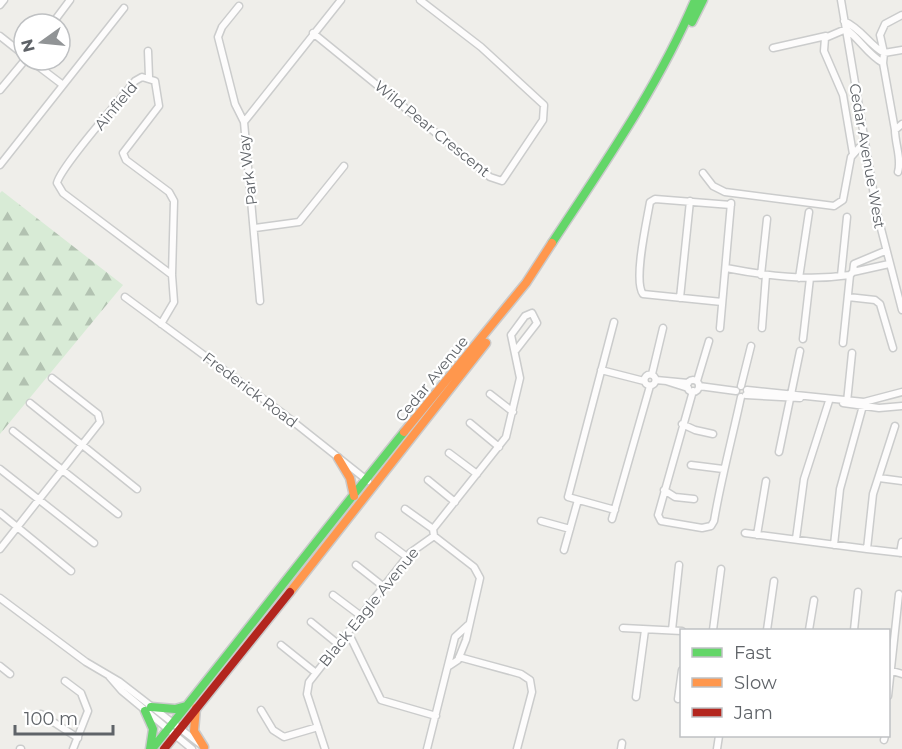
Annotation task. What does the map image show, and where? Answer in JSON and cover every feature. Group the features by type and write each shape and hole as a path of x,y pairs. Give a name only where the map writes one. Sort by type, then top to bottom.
{"main road":[{"name":"Cedar Avenue","path":"192,707 325,530 354,496 370,483 548,253 636,116 680,35 695,0"},
{"name":"Cedar Avenue","path":"151,749 192,707 555,250 631,132 703,0"},
{"path":"338,458 351,478 354,496"},
{"path":"151,749 153,729 148,709 192,707 194,731 206,748"},
{"name":"Cedar Avenue","path":"164,749 174,728"}],"street":[{"path":"0,5 4,0"},
{"name":"Park Way","path":"260,301 244,122 341,0"},
{"name":"Wild Pear Crescent","path":"313,33 490,177 500,181 507,177 543,120 544,105 483,50 420,0"},
{"name":"Cedar Avenue West","path":"841,0 885,251 902,310"},
{"path":"240,6 222,27 218,37 234,104 244,122"},
{"path":"0,165 124,8"},
{"path":"898,172 900,160 895,144 895,130 882,63 884,53 880,38 883,27 902,15"},
{"path":"844,21 862,31 871,46 884,53 902,50"},
{"path":"773,48 827,36 846,29 854,35 867,52 882,63"},
{"path":"0,36 12,46"},
{"path":"703,173 713,186 725,192 834,206 843,200 853,154 841,87 824,51 827,36"},
{"path":"148,51 149,77"},
{"path":"0,90 15,72"},
{"path":"46,72 63,85"},
{"name":"Ainfield","path":"161,324 174,302 173,198 126,160 123,153 159,106 156,85 149,77 135,81 63,171 57,183 63,193 172,275"},
{"path":"895,130 902,124"},
{"path":"853,154 865,141"},
{"path":"255,228 298,222 344,166"},
{"path":"720,327 731,203 658,198 650,202 639,288 643,294 722,302"},
{"path":"680,298 690,201"},
{"path":"799,278 809,212"},
{"path":"841,276 847,217"},
{"path":"762,328 767,219"},
{"path":"843,343 854,264 885,251"},
{"path":"726,268 764,275 810,278 841,276 889,264"},
{"path":"803,339 810,278"},
{"name":"Frederick Road","path":"125,297 281,412 370,483"},
{"path":"848,297 875,300 880,304 893,348"},
{"name":"Black Eagle Avenue","path":"325,749 306,690 338,644 407,557 433,533 506,437 520,378 516,350 511,337 526,314 532,313 537,323 516,350"},
{"path":"614,322 568,497 615,510"},
{"path":"647,383 654,377 663,327"},
{"path":"709,341 698,383 690,388 658,515 661,521 708,527 714,521 723,469 729,457 751,346"},
{"path":"779,452 800,351"},
{"path":"847,401 852,353"},
{"path":"601,370 647,383"},
{"path":"612,519 647,383 646,375 690,388 698,383 742,392 902,406"},
{"path":"0,549 99,426 98,414 52,378"},
{"path":"864,404 902,392"},
{"path":"490,394 513,412"},
{"path":"791,396 847,401"},
{"path":"796,539 804,479 829,401"},
{"path":"30,403 137,489"},
{"path":"834,545 841,482 864,404"},
{"path":"470,423 499,447"},
{"path":"682,424 713,434"},
{"path":"867,549 873,496 895,426"},
{"path":"12,431 118,514"},
{"path":"449,453 477,474"},
{"path":"691,465 723,469"},
{"path":"0,469 94,543"},
{"path":"879,478 902,482"},
{"path":"428,480 456,501"},
{"path":"757,534 766,481"},
{"path":"664,490 675,497 694,499"},
{"path":"564,550 579,500"},
{"path":"405,509 472,564 478,573 480,586 471,622 459,657 449,666"},
{"path":"0,513 71,571"},
{"path":"541,521 570,529"},
{"path":"745,533 901,553 902,542"},
{"path":"379,536 407,557"},
{"path":"356,565 384,587"},
{"path":"672,630 680,565"},
{"path":"713,629 721,569"},
{"path":"767,629 774,581"},
{"path":"854,629 858,592"},
{"path":"333,594 361,616"},
{"path":"899,594 890,670 902,674"},
{"path":"0,598 77,656 108,676 174,728 206,748"},
{"path":"809,629 814,600"},
{"path":"310,622 338,644"},
{"path":"427,749 455,637 471,622"},
{"path":"623,628 680,631"},
{"path":"636,697 645,630"},
{"path":"348,632 381,700 436,716"},
{"path":"281,645 316,673"},
{"path":"459,657 521,674 530,680 532,692 517,749"},
{"path":"0,666 10,674"},
{"path":"678,699 680,680"},
{"path":"65,681 83,697 88,711 73,749"},
{"path":"261,710 273,730 284,737 318,727"},
{"path":"41,714 78,738"},
{"path":"174,728 192,749"}],"green space":[{"path":"2,191 123,285 0,434 0,193"}],"traffic: fast":[{"path":"552,243 647,94 695,0"},
{"path":"692,22 703,0"},
{"path":"152,749 404,432"},
{"path":"151,707 175,709 186,706"},
{"path":"145,711 153,729 150,749"}],"traffic: slow":[{"path":"404,432 526,283 552,243"},
{"path":"290,592 486,343"},
{"path":"338,458 350,478 354,496"},
{"path":"196,708 194,731 204,747"}],"traffic: jam":[{"path":"164,749 290,592"}]}
